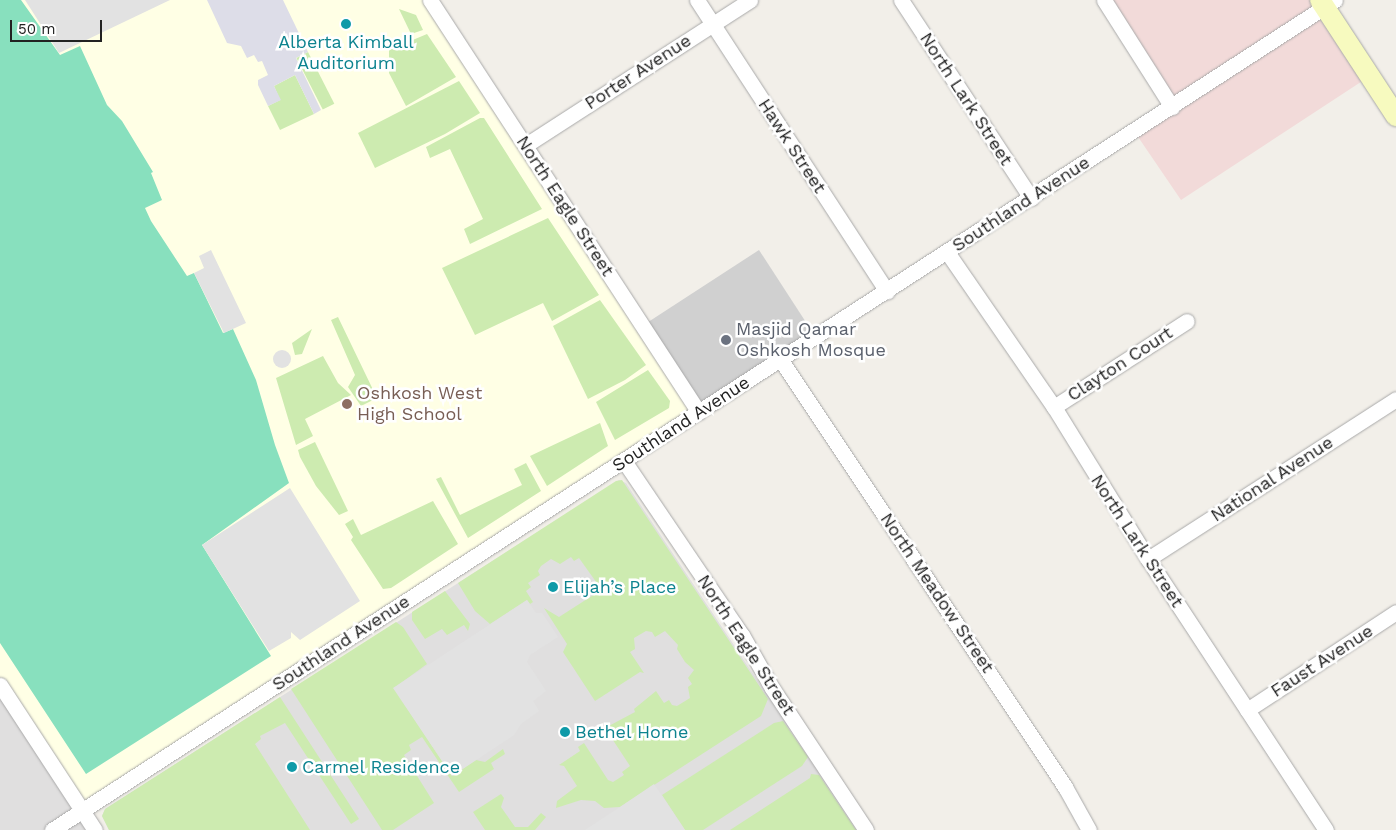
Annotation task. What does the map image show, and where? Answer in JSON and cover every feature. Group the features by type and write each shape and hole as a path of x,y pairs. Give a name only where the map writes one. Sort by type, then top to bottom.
{"street":[{"name":"North Eagle Street","path":"430,0 700,412"},
{"name":"Hawk Street","path":"697,0 887,291"},
{"name":"Porter Avenue","path":"526,145 750,0"},
{"name":"North Lark Street","path":"902,0 1031,198"},
{"path":"1104,0 1172,106"},
{"name":"Southland Avenue","path":"52,830 1031,198 1327,2"},
{"path":"1327,2 1396,116"},
{"name":"North Lark Street","path":"947,252 1054,408 1148,559 1326,830"},
{"name":"Clayton Court","path":"1054,408 1186,321"},
{"name":"North Meadow Street","path":"781,360 1060,779 1089,830"},
{"name":"National Avenue","path":"1148,559 1396,400"},
{"name":"North Eagle Street","path":"624,462 742,635 772,688 866,830"},
{"name":"Faust Avenue","path":"1247,710 1396,612"},
{"path":"0,685 95,830"}],"shaded area":[{"name":"Oshkosh West High School","path":"0,0 428,0 699,412 82,810 0,686"},
{"path":"25,0 170,0 59,53"},
{"path":"207,0 283,0 308,52 296,58 321,110 314,114 295,75 274,86 281,100 268,106 258,85 258,80 268,75 262,61 258,62 254,55 247,58 241,46 227,43"},
{"path":"1104,0 1320,0 1370,76 1181,200 1134,131 1172,107"},
{"path":"211,250 246,323 224,333 194,273 204,268 199,256"},
{"path":"759,250 816,338 700,414 642,326"},
{"path":"282,350 288,353 291,359 288,365 282,368 276,365 273,359 276,353"},
{"path":"619,480 626,483 857,830 109,830 102,816 105,809"},
{"path":"290,488 360,601 300,640 291,632 291,638 269,651 202,545"},
{"path":"527,600 536,613 542,613 558,637 530,655 527,662 546,691 533,701 539,711 521,724 514,735 452,776 393,688"},
{"path":"0,686 95,830 0,830"},
{"path":"654,784 685,830 585,830 620,807"}],"green space":[{"path":"0,0 21,0 60,55 80,46 107,105 122,121 153,172 151,173 162,200 145,208 151,221 187,276 194,273 223,333 233,329 256,380 275,445 289,483 202,545 271,656 86,774 0,643"},
{"path":"399,9 416,15 423,30 411,34"},
{"path":"427,34 456,77 406,106 389,73 389,50"},
{"path":"308,52 334,104 323,110 296,58"},
{"path":"295,75 314,114 280,130 268,106 280,100 274,86"},
{"path":"459,81 480,113 445,134 375,168 358,133"},
{"path":"480,118 484,118 542,209 470,244 464,229 483,219 450,149 430,158 426,147"},
{"path":"548,218 599,295 552,321 543,303 475,335 442,268"},
{"path":"600,300 646,365 625,380 588,399 553,326"},
{"path":"338,317 377,398 361,406 348,387 355,375 331,320"},
{"path":"312,329 302,354 295,355 292,343"},
{"path":"323,356 338,383 351,395 305,419 313,436 296,445 276,378"},
{"path":"648,370 670,401 669,408 615,440 596,402"},
{"path":"600,423 608,446 547,486 530,456"},
{"path":"315,442 348,511 339,515 316,486 300,457 298,450"},
{"path":"526,463 541,491 468,538 436,479 441,477 460,515 522,485 514,469"},
{"path":"622,480 768,699 761,716 620,807 604,808 595,801 581,800 556,808 557,801 577,786 564,766 559,765 580,751 578,747 584,743 608,780 613,782 624,775 622,772 630,766 605,728 635,712 634,709 656,691 664,703 669,700 672,705 677,706 690,698 688,687 692,684 688,678 694,670 685,662 677,649 678,645 665,631 655,637 652,632 646,631 634,638 635,649 630,652 644,673 640,672 595,701 563,652 567,644 544,608 559,617 598,592 599,586 579,558 574,561 571,557 560,564 551,559 541,566 538,571 540,575 528,583 531,587 526,591 533,602 530,604 527,600 490,624 475,611 458,583 616,481"},
{"path":"433,501 458,544 391,588 383,589 351,540 353,537 345,524 353,519 361,535"},
{"path":"445,591 470,624 468,631 464,625 447,635 442,629 425,639 412,620 412,612"},
{"path":"396,622 403,627 427,664 394,688 452,776 476,760 485,762 503,749 505,754 491,763 494,769 459,792 422,737 409,745 411,750 404,755 434,803 393,830 382,830 291,689"},
{"path":"280,697 359,819 351,824 285,723 260,736 261,739 255,744 310,830 109,830 102,816 105,809"},
{"path":"783,721 808,757 802,766 703,830 685,830 662,795 774,723"},
{"path":"811,774 819,775 856,830 730,830 810,778"},
{"path":"501,794 504,798 501,807 515,827 528,827 541,813 546,817 535,830 485,830 473,812"}],"place":[{"name":"Alberta Kimball Auditorium","path":"346,24"},
{"name":"Masjid Qamar Oshkosh Mosque","path":"726,340"},
{"name":"Oshkosh West High School","path":"347,404"},
{"name":"Elijah’s Place","path":"553,587"},
{"name":"Bethel Home","path":"565,732"},
{"name":"Carmel Residence","path":"292,767"}]}
